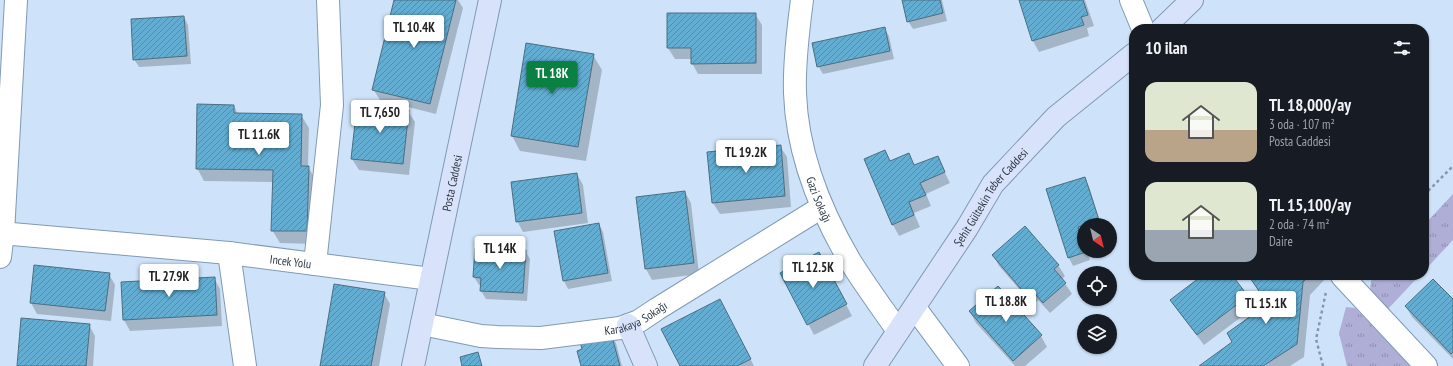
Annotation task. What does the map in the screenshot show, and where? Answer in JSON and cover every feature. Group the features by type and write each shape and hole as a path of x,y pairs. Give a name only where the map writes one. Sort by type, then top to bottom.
{"street":[{"path":"0,256 16,0"},
{"path":"315,264 332,105 328,0"},
{"name":"Posta Caddesi","path":"413,366 490,0"},
{"name":"Gazi Sokağı","path":"802,0 796,55 795,94 800,140 809,174 822,207 850,261 898,331"},
{"path":"1131,0 1140,24"},
{"path":"1167,24 1192,0"},
{"name":"Şehit Gültekin Teber Caddesi","path":"875,366 967,228 993,184 1056,117 1129,58"},
{"name":"Karakaya Sokağı","path":"422,324 480,336 517,338 540,338 620,328 639,321 822,207"},
{"name":"Incek Yolu","path":"2,233 229,253 431,279"},
{"path":"229,253 245,366"},
{"path":"1346,280 1426,366"},
{"path":"915,308 958,366"},
{"path":"628,325 646,366"}],"path":[{"path":"1429,190 1453,166"},
{"path":"1323,366 1316,339 1326,292 1338,280"}],"green space":[{"path":"1453,194 1453,240 1429,266 1429,220"},
{"path":"1415,280 1387,310 1370,291 1371,281"},
{"path":"1346,307 1355,308 1411,366 1347,366 1339,333"}],"building":[{"path":"394,0 456,0 430,104 372,90"},
{"path":"902,0 940,0 943,13 907,22"},
{"path":"1019,0 1083,0 1088,15 1081,17 1084,25 1032,41"},
{"path":"667,13 756,13 756,63 691,64 691,48 667,48"},
{"path":"184,16 187,56 133,60 131,19"},
{"path":"885,27 890,51 817,67 812,43"},
{"path":"526,43 594,54 578,147 511,136"},
{"path":"197,104 234,105 234,113 302,114 301,166 309,166 307,231 271,231 273,170 196,169"},
{"path":"357,105 409,110 403,164 351,159"},
{"path":"781,145 785,196 712,203 707,152"},
{"path":"885,150 890,161 909,153 914,165 938,156 945,172 920,183 926,195 909,202 914,215 892,225 864,159"},
{"path":"577,173 582,213 516,222 511,182"},
{"path":"1085,177 1098,218 1077,218 1077,255 1068,258 1046,189"},
{"path":"685,191 694,263 645,269 636,197"},
{"path":"599,223 608,273 563,281 554,231"},
{"path":"1025,226 1059,265 1054,269 1066,283 1043,303 1031,289 1026,295 992,255"},
{"path":"475,248 526,250 523,293 480,291 481,278 473,277"},
{"path":"819,252 847,304 807,325 780,273"},
{"path":"34,265 110,273 105,311 30,303"},
{"path":"215,277 217,315 123,320 121,282"},
{"path":"1433,279 1453,299 1453,352 1451,354 1405,306"},
{"path":"1196,280 1236,280 1248,296 1197,335 1170,300"},
{"path":"1251,280 1305,280 1303,282 1297,344 1263,366 1199,366 1232,342 1227,333 1268,304"},
{"path":"334,284 385,292 371,366 320,366"},
{"path":"998,286 1042,335 1013,361 969,311"},
{"path":"720,299 751,359 737,366 680,366 661,329"},
{"path":"21,318 90,324 86,366 17,366"},
{"path":"611,333 620,366 581,366 577,351 582,349 580,342"},
{"path":"478,352 482,366 462,366 460,357"}]}
